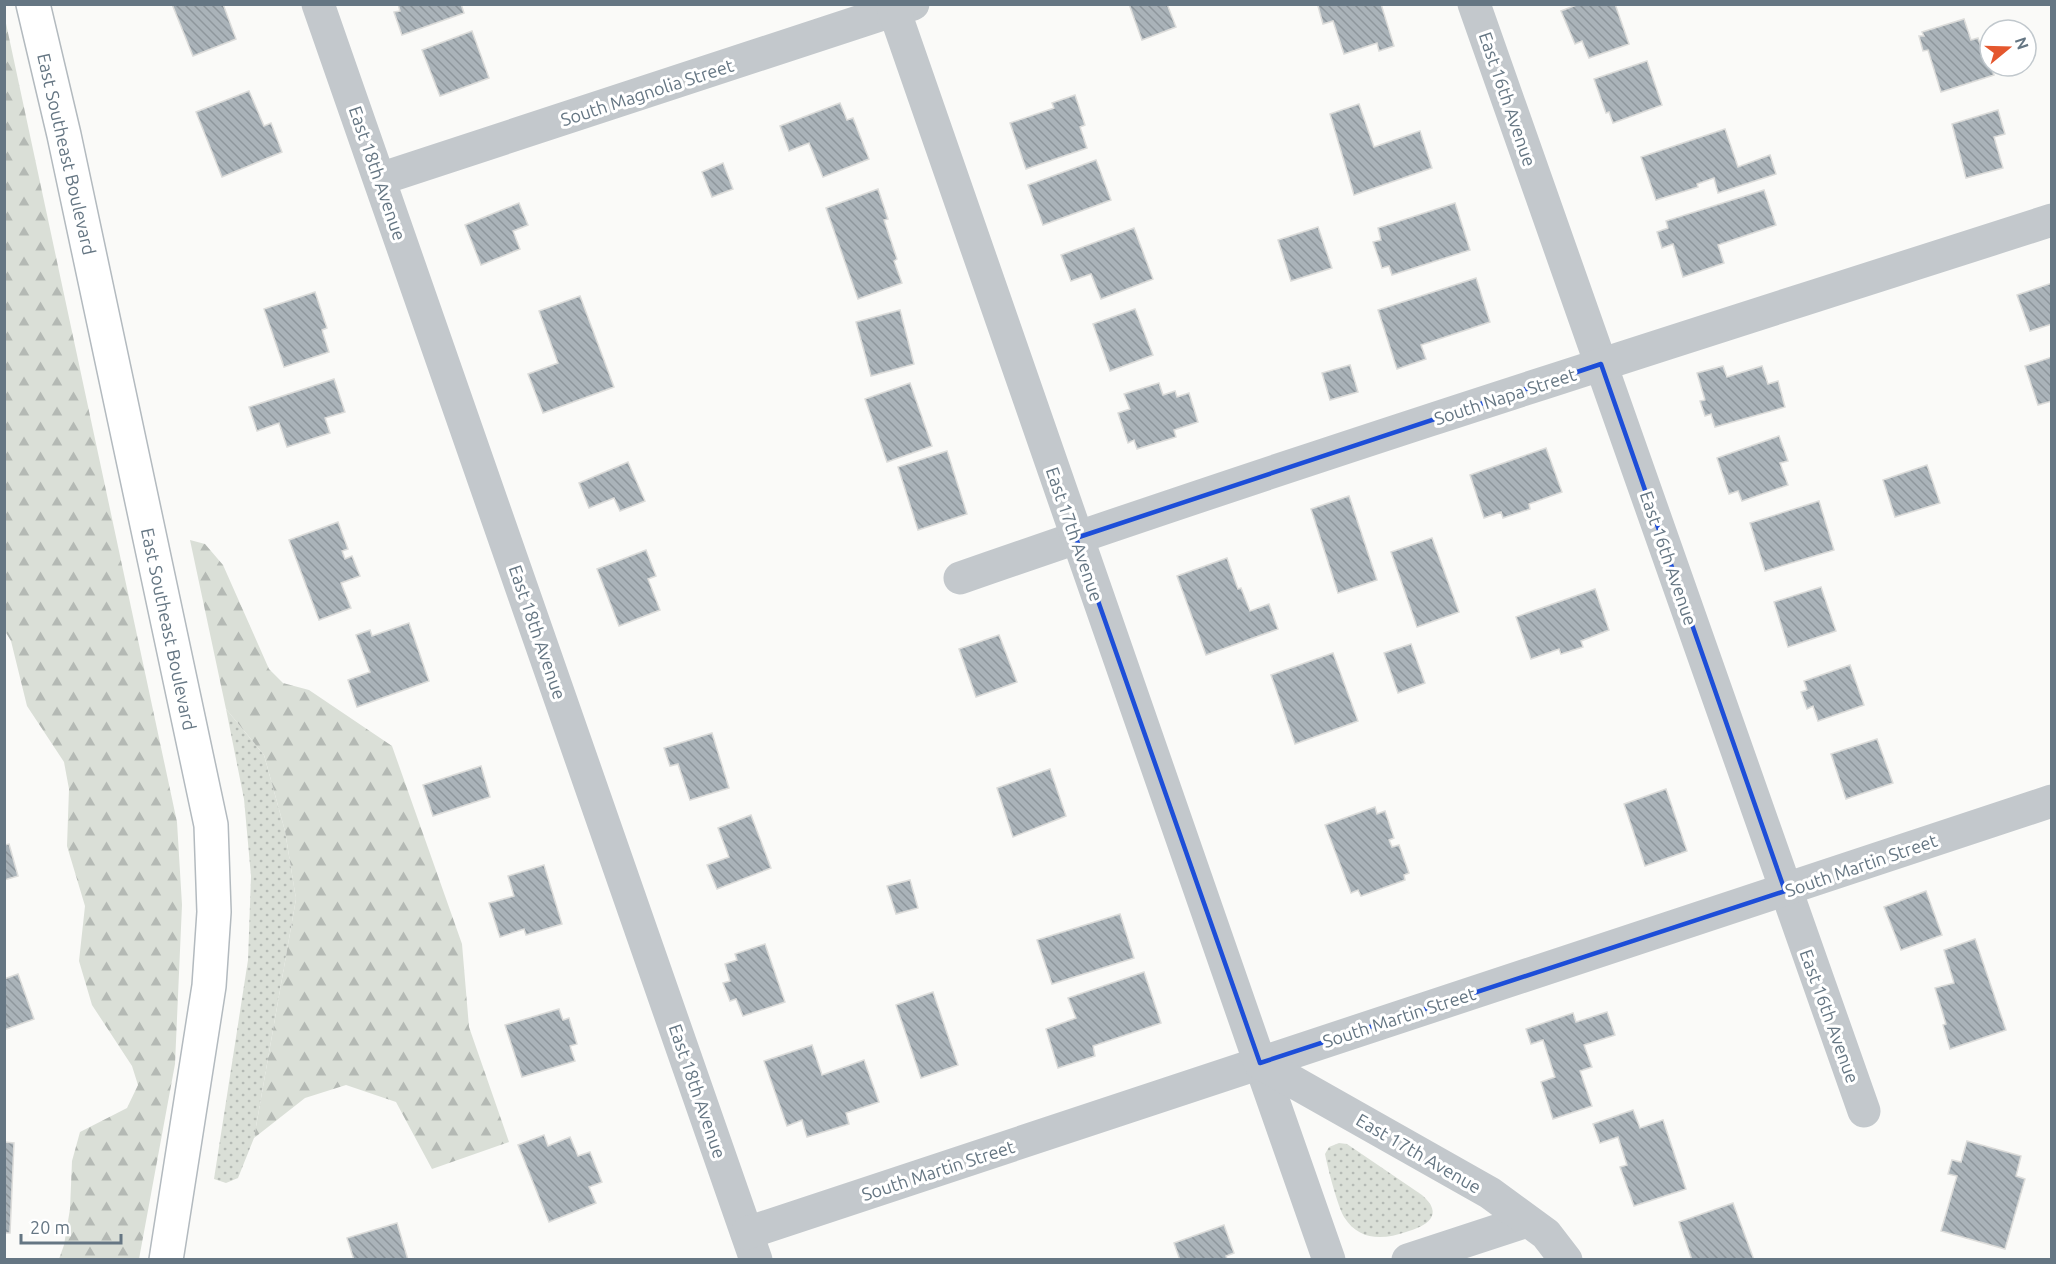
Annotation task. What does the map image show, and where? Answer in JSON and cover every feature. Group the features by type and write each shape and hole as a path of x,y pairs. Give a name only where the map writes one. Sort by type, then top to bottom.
{"main road":[{"name":"East Southeast Boulevard","path":"33,4 67,146 211,825 214,912 209,986 165,1260"}],"street":[{"name":"East 18th Avenue","path":"318,4 752,1246"},
{"name":"East 16th Avenue","path":"1474,4 1864,1111"},
{"name":"South Magnolia Street","path":"380,179 900,6"},
{"name":"East 17th Avenue","path":"900,6 1076,538 1329,1260"},
{"name":"South Napa Street","path":"960,578 1601,364 2052,220"},
{"name":"South Martin Street","path":"752,1246 1260,1063 2052,801"},
{"name":"East 17th Avenue","path":"1260,1063 1490,1193 1546,1234 1566,1260"},
{"path":"1408,1260 1527,1221"}],"highlighted area":[{"path":"1601,364 1785,891 1260,1063 1076,538"}],"green space":[{"path":"4,14 177,822 182,905 175,1064 139,1259 59,1259 64,1245 70,1209 72,1161 80,1132 127,1108 138,1085 132,1066 92,1005 79,961 85,906 67,846 69,789 64,762 27,706 11,641 5,631"},
{"path":"190,540 205,544 223,565 269,669 283,683 309,690 392,746 462,944 469,1027 509,1142 432,1169 396,1102 346,1085 305,1098 254,1138 296,899 285,831 264,755 226,709"},
{"path":"226,709 264,755 285,831 296,899 254,1138 238,1178 226,1183 214,1179 248,960 251,876 244,799"},
{"path":"1339,1143 1347,1144 1422,1195 1432,1208 1433,1214 1430,1219 1414,1230 1397,1235 1380,1237 1357,1231 1341,1211 1325,1154 1329,1147"}],"building":[{"path":"172,4 223,4 236,39 193,56"},
{"path":"398,4 461,4 464,13 402,35 394,12 400,11"},
{"path":"1129,4 1167,4 1176,27 1142,40"},
{"path":"1321,4 1381,4 1394,46 1379,51 1377,43 1344,54 1333,21 1323,24 1318,6"},
{"path":"1579,4 1615,4 1629,44 1589,58 1582,41 1575,44 1561,11"},
{"path":"1964,19 1971,40 1978,38 1978,78 1985,78 1941,92 1928,50 1923,51 1919,36 1924,36 1922,32"},
{"path":"472,31 489,78 440,96 422,50"},
{"path":"1647,61 1662,105 1613,123 1609,112 1606,113 1594,79"},
{"path":"249,91 264,126 271,123 282,152 222,177 196,112"},
{"path":"1075,95 1085,125 1080,127 1087,148 1026,169 1010,123 1054,108 1052,103"},
{"path":"840,103 847,120 853,118 869,159 823,177 809,143 789,151 780,126"},
{"path":"1359,104 1374,147 1420,131 1432,168 1354,195 1330,114"},
{"path":"1998,110 2005,134 1994,137 2003,168 1966,178 1952,124"},
{"path":"1725,129 1738,167 1770,155 1776,174 1718,193 1714,178 1697,184 1698,187 1656,200 1641,157"},
{"path":"1096,160 1111,200 1043,225 1028,185"},
{"path":"723,163 733,189 712,197 702,172"},
{"path":"878,189 888,219 884,220 897,259 894,261 902,283 858,299 826,208"},
{"path":"1764,190 1776,225 1718,245 1724,263 1683,277 1673,244 1662,248 1657,232 1668,228 1666,221"},
{"path":"519,203 528,225 513,231 520,249 481,265 465,225"},
{"path":"1455,203 1470,250 1392,275 1389,266 1382,268 1373,242 1381,240 1378,228"},
{"path":"1318,227 1332,268 1291,281 1278,240"},
{"path":"1134,228 1153,279 1101,299 1091,274 1071,281 1061,255"},
{"path":"1476,278 1490,322 1421,345 1426,359 1397,369 1378,310"},
{"path":"2052,283 2052,324 2030,331 2017,295"},
{"path":"315,292 327,328 322,330 329,352 284,367 264,309"},
{"path":"580,296 614,387 543,413 528,374 558,363 539,311"},
{"path":"1135,309 1153,355 1110,371 1093,324"},
{"path":"900,310 914,364 871,376 856,322"},
{"path":"2052,357 2052,401 2038,405 2025,366"},
{"path":"1350,365 1358,392 1330,400 1322,373"},
{"path":"1723,366 1727,377 1762,366 1768,384 1778,381 1785,407 1715,427 1711,414 1705,416 1700,401 1705,400 1697,373"},
{"path":"334,379 345,412 325,418 330,433 287,447 279,423 257,431 249,407"},
{"path":"910,383 932,446 887,462 865,399"},
{"path":"1159,383 1163,395 1175,391 1177,397 1189,393 1198,422 1174,430 1176,437 1137,449 1134,440 1128,443 1118,413 1130,409 1124,394"},
{"path":"1779,436 1788,461 1780,463 1788,485 1742,501 1738,491 1729,494 1717,458"},
{"path":"1546,448 1562,492 1529,504 1530,509 1503,518 1501,512 1484,518 1470,475"},
{"path":"947,451 967,514 918,530 898,467"},
{"path":"628,462 645,501 620,511 614,498 589,508 579,483"},
{"path":"1927,465 1940,503 1895,517 1883,480"},
{"path":"1349,496 1377,580 1338,593 1311,509"},
{"path":"1819,501 1834,550 1765,571 1750,523"},
{"path":"338,522 348,549 342,551 345,559 352,556 360,576 341,583 351,608 319,620 289,540"},
{"path":"1432,538 1459,612 1417,627 1391,552"},
{"path":"646,550 656,576 648,579 660,610 619,626 597,569"},
{"path":"1227,558 1238,589 1241,588 1250,611 1269,604 1278,629 1206,655 1177,576"},
{"path":"1821,587 1836,631 1788,647 1774,602"},
{"path":"1595,589 1609,630 1581,641 1583,647 1561,654 1559,649 1531,659 1516,617"},
{"path":"409,623 429,681 357,707 348,680 370,672 356,635 370,630 372,636"},
{"path":"999,635 1017,682 976,697 959,649"},
{"path":"1411,644 1425,683 1398,693 1384,653"},
{"path":"1333,653 1358,721 1295,744 1271,675"},
{"path":"1850,665 1864,705 1818,721 1813,706 1807,709 1801,692 1807,690 1804,681"},
{"path":"712,733 729,788 690,800 678,764 670,766 664,748"},
{"path":"1877,739 1893,783 1846,799 1831,754"},
{"path":"481,766 490,797 433,816 423,785"},
{"path":"1050,769 1066,816 1013,837 997,788"},
{"path":"1666,789 1687,851 1645,866 1624,804"},
{"path":"1375,807 1377,814 1385,811 1394,838 1389,840 1392,847 1399,845 1409,873 1404,875 1405,880 1361,896 1358,890 1351,893 1325,825"},
{"path":"751,815 771,868 717,889 707,865 729,857 718,828"},
{"path":"9,844 18,876 4,880 4,845"},
{"path":"544,865 562,924 526,935 524,929 500,937 489,903 514,896 508,876"},
{"path":"910,880 918,908 896,914 887,886"},
{"path":"1926,891 1942,935 1901,950 1884,907"},
{"path":"1120,914 1134,958 1052,984 1037,940"},
{"path":"1975,939 2006,1030 1950,1049 1943,1025 1946,1024 1935,988 1954,983 1944,950"},
{"path":"765,944 785,1002 743,1016 736,999 730,1001 723,983 730,981 725,964 737,960 735,954"},
{"path":"1144,972 1161,1023 1093,1046 1095,1056 1058,1068 1046,1029 1076,1018 1068,998"},
{"path":"18,974 34,1019 4,1030 4,979"},
{"path":"933,992 958,1065 921,1078 896,1005"},
{"path":"559,1009 563,1020 569,1018 577,1044 570,1046 575,1061 522,1077 505,1025"},
{"path":"1607,1012 1615,1035 1584,1045 1592,1067 1580,1071 1592,1106 1553,1119 1541,1082 1555,1077 1543,1040 1531,1044 1526,1029 1573,1013 1576,1022"},
{"path":"812,1045 822,1075 864,1060 879,1102 846,1113 849,1124 807,1137 802,1120 787,1126 764,1061"},
{"path":"1633,1110 1640,1128 1663,1120 1686,1189 1634,1206 1620,1167 1627,1165 1618,1137 1600,1143 1593,1124"},
{"path":"544,1135 548,1146 570,1137 578,1156 590,1152 602,1182 589,1187 596,1203 549,1222 518,1145"},
{"path":"1967,1141 2021,1156 2016,1176 2025,1179 2005,1249 1941,1231 1957,1176 1948,1174 1952,1160 1961,1162"},
{"path":"4,1142 14,1143 10,1233 4,1233"},
{"path":"1733,1203 1754,1260 1692,1260 1679,1222"},
{"path":"397,1223 408,1260 354,1260 347,1238"},
{"path":"1224,1225 1234,1253 1226,1256 1227,1260 1180,1260 1174,1243"}]}
